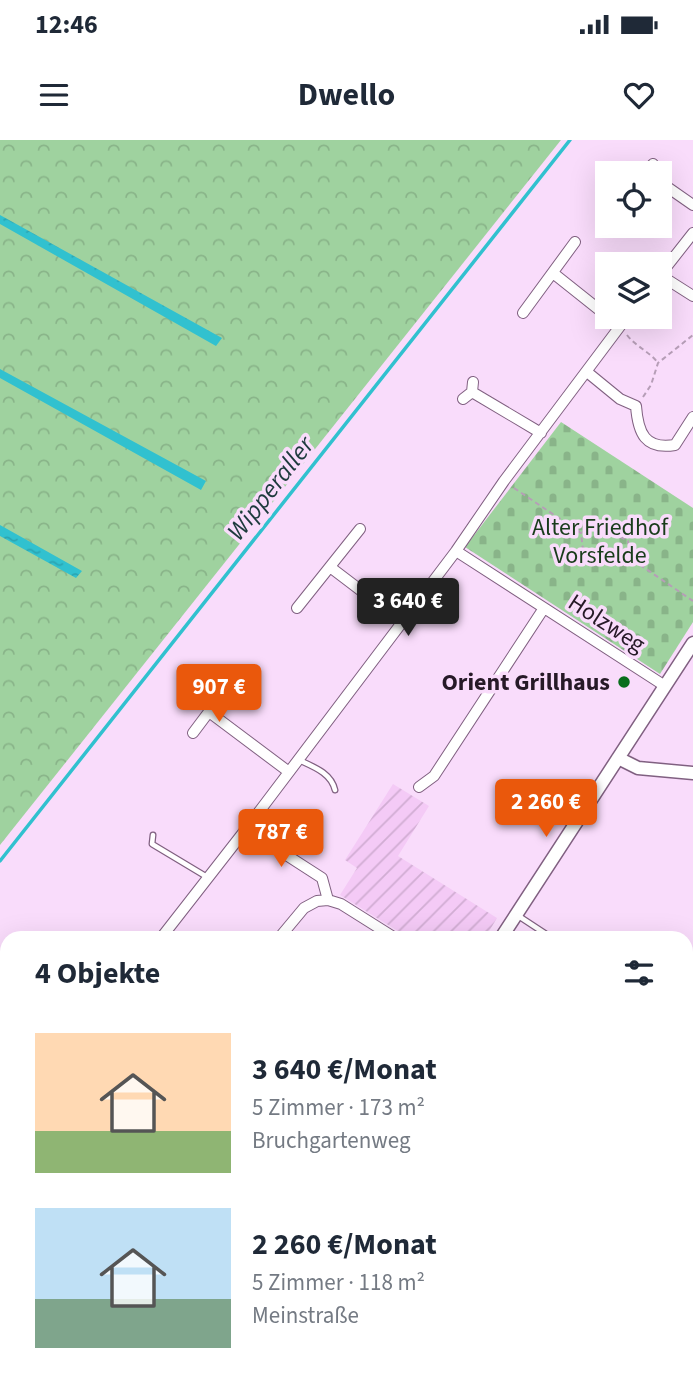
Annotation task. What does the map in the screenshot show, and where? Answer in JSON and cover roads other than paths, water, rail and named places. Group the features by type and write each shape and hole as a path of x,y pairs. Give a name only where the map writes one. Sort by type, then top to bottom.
{"street":[{"path":"672,190 693,205"},
{"path":"672,260 693,233"},
{"path":"523,313 575,242"},
{"path":"553,273 595,306"},
{"path":"672,283 693,296"},
{"path":"166,931 456,551 504,481 618,329"},
{"path":"587,372 620,399 636,406 638,422 653,445 675,445 693,417"},
{"path":"463,399 472,387 541,433"},
{"path":"297,608 360,529"},
{"name":"Holzweg","path":"456,551 665,686"},
{"path":"330,567 401,621"},
{"path":"419,787 434,776 544,608"},
{"path":"506,931 693,643"},
{"path":"194,733 220,697"},
{"path":"209,712 289,772"},
{"path":"618,758 638,768 693,773"},
{"path":"246,829 322,878 328,900"},
{"path":"285,931 304,908 312,903 328,900 341,904 384,931"}],"lane":[{"path":"298,759 329,778 335,790"},
{"path":"153,835 151,841 155,847 208,878"},
{"path":"516,915 541,931"}],"water":[{"path":"0,215 222,338 216,346 0,224"},
{"path":"0,369 206,481 201,490 0,378"},
{"path":"0,525 82,571 76,578 0,536"}],"waterway":[{"name":"Wipperaller","path":"0,861 570,140"}],"place":[{"name":"Orient Grillhaus","path":"624,682"}],"park label":[{"name":"Alter Friedhof Vorsfelde","path":"600,541"}]}
